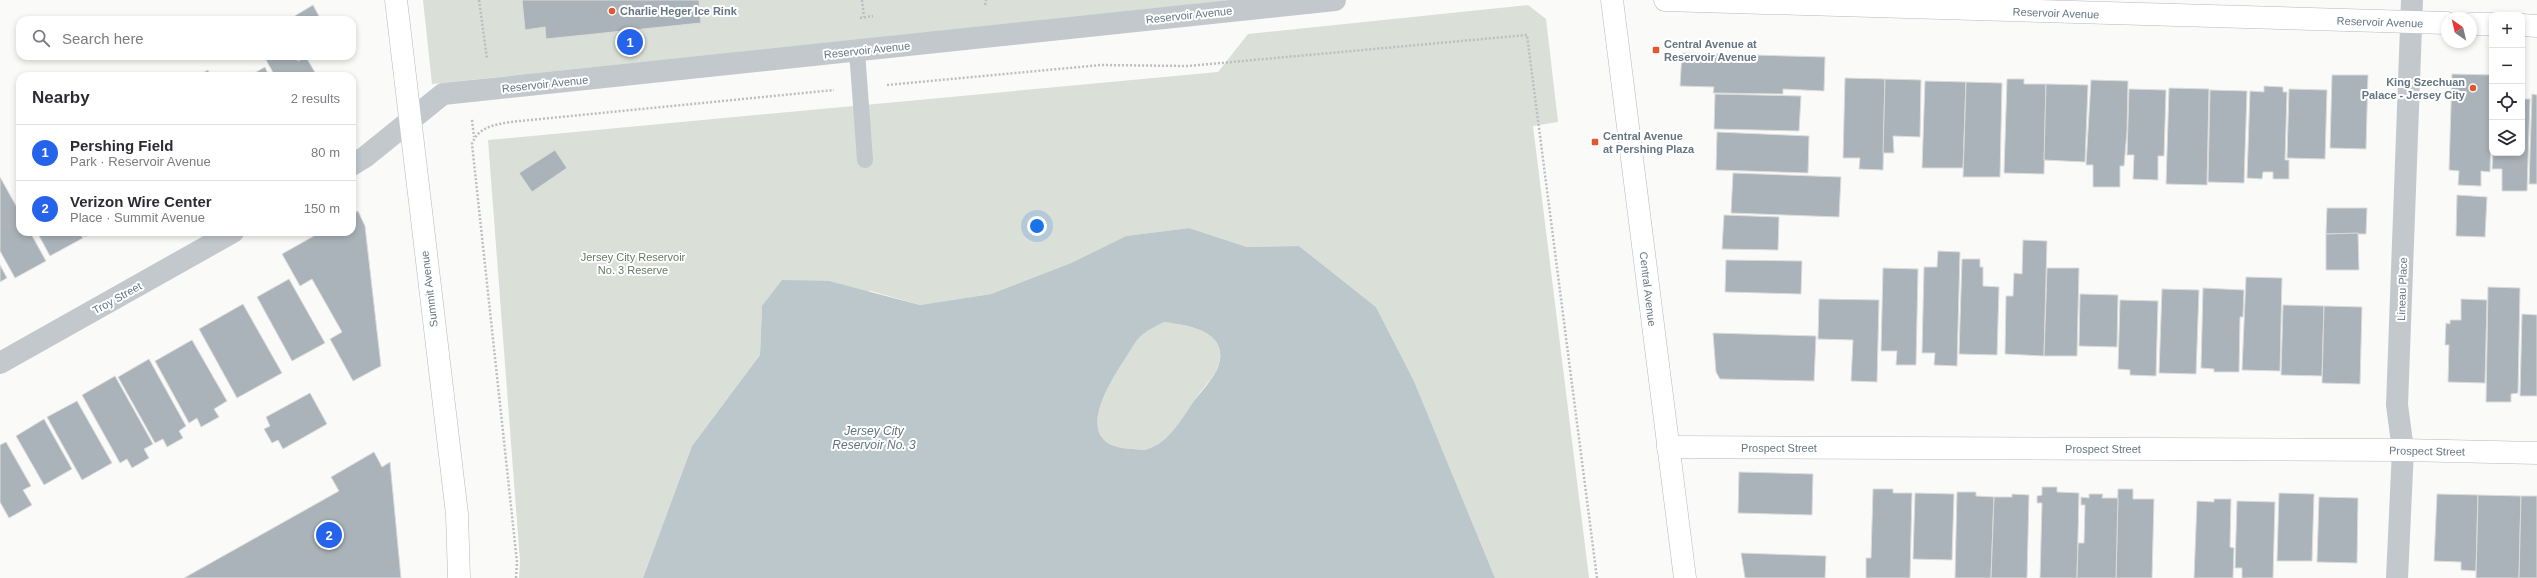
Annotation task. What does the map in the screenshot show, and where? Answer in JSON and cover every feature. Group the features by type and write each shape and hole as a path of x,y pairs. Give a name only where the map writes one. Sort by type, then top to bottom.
{"street":[{"name":"Summit Avenue","path":"396,0 409,121 457,514 459,578"},
{"name":"Reservoir Avenue","path":"409,121 443,94 857,52 1335,0"},
{"name":"Central Avenue","path":"1612,0 1685,578"},
{"name":"Reservoir Avenue","path":"1665,0 2010,6 2441,23"},
{"name":"Lineau Place","path":"2397,578 2403,450 2397,405 2412,0"},
{"path":"2477,24 2489,24"},
{"path":"2525,25 2537,26"},
{"path":"356,163 409,121"},
{"name":"Troy Street","path":"0,363 226,236"},
{"name":"Prospect Street","path":"1668,447 2403,450 2537,453"}],"lane":[{"path":"857,52 865,160"}],"path":[{"path":"479,0 488,61"},
{"path":"862,0 864,17"},
{"path":"516,578 517,562 472,144 474,137 491,125 1101,65 1188,66 1527,35 1597,578"}],"green space":[{"path":"423,0 1233,0 432,84"},
{"name":"Jersey City Reservoir No. 3 Reserve","path":"1528,5 1546,19 1558,122 1533,126 1589,578 1495,578 1414,381 1376,307 1299,246 1247,247 1189,228 1126,236 1071,263 991,294 920,305 871,291 762,306 760,355 692,446 643,578 519,578 520,561 488,140 1218,72 1248,34"},
{"path":"1164,322 1194,328 1212,337 1218,344 1220,353 1218,368 1177,426 1164,440 1146,450 1114,446 1102,438 1098,427 1098,414 1109,385 1139,336"}],"water":[{"name":"Jersey City Reservoir No. 3","path":"1189,228 1247,247 1299,246 1376,307 1414,381 1495,578 643,578 692,446 760,355 762,306 782,280 829,281 920,305 991,294 1071,263 1126,236","holes":["1164,322 1194,328 1212,337 1218,344 1220,353 1218,368 1179,424 1162,442 1145,450 1114,446 1102,438 1098,427 1098,414 1109,385 1140,336"]}],"building":[{"name":"Charlie Heger Ice Rink","path":"522,0 699,0 701,23 546,39 545,27 525,30"},
{"path":"313,5 319,16 295,16"},
{"path":"1682,53 1825,57 1824,91 1783,89 1783,94 1713,93 1714,87 1680,86"},
{"path":"266,60 308,60 315,72 273,72"},
{"path":"265,67 267,72 256,72"},
{"path":"2452,74 2489,75 2490,172 2481,171 2481,186 2458,185 2459,171 2449,170"},
{"path":"2332,75 2368,75 2366,149 2330,148"},
{"path":"1845,78 1885,79 1883,170 1859,169 1860,158 1843,158"},
{"path":"1885,79 1921,80 1920,137 1893,136 1894,153 1883,153"},
{"path":"2007,79 2024,79 2024,84 2046,84 2044,174 2004,173"},
{"path":"2091,80 2128,81 2127,131 2124,166 2120,166 2120,187 2093,187 2093,165 2086,165"},
{"path":"1925,81 1966,82 1963,168 1922,168"},
{"path":"1966,82 2002,83 2000,177 1963,177"},
{"path":"2046,84 2088,85 2085,162 2044,160"},
{"path":"2264,86 2283,87 2283,92 2287,92 2285,160 2289,160 2289,179 2273,179 2273,172 2263,172 2262,179 2247,178 2250,91 2264,92"},
{"path":"2169,88 2209,89 2207,185 2166,184"},
{"path":"2129,89 2166,90 2164,156 2158,156 2158,180 2133,179 2134,155 2127,155"},
{"path":"2289,89 2327,90 2325,159 2287,158"},
{"path":"2210,90 2247,91 2244,183 2208,182"},
{"path":"1715,94 1801,96 1799,131 1714,129"},
{"path":"2532,94 2537,95 2537,184 2529,184"},
{"path":"2525,99 2530,99 2527,191 2502,191 2502,169 2492,169 2493,156 2525,156"},
{"path":"1717,132 1809,136 1808,173 1716,170"},
{"path":"555,150 567,168 532,192 519,173"},
{"path":"1733,173 1841,177 1839,217 1731,213"},
{"path":"0,177 16,206 16,236 32,236 46,261 15,278 0,251"},
{"path":"2457,195 2487,197 2485,237 2456,236"},
{"path":"2327,208 2367,208 2366,234 2326,234"},
{"path":"358,211 365,226 381,366 353,381 330,339 342,332 312,279 300,286 282,254 314,236 356,236 356,212"},
{"path":"1724,215 1779,217 1778,250 1722,249"},
{"path":"2358,233 2359,270 2326,270 2326,234"},
{"path":"39,236 82,236 83,238 50,256"},
{"path":"2023,240 2047,241 2044,356 2005,354 2006,296 2013,296 2014,273 2022,274"},
{"path":"1938,251 1960,252 1957,366 1934,365 1935,353 1922,353 1924,267 1937,267"},
{"path":"1962,259 1980,259 1980,267 1983,267 1983,286 1999,287 1997,355 1959,354"},
{"path":"1726,260 1802,261 1801,294 1725,292"},
{"path":"0,265 7,278 0,282"},
{"path":"1883,268 1918,269 1916,365 1896,365 1897,351 1881,351"},
{"path":"2047,268 2079,268 2077,356 2044,356"},
{"path":"2246,277 2282,278 2280,371 2242,370"},
{"path":"289,279 325,343 292,361 257,297"},
{"path":"2488,287 2520,288 2518,393 2511,394 2511,402 2486,402"},
{"path":"2203,288 2244,290 2243,317 2240,317 2239,372 2214,372 2214,369 2201,368"},
{"path":"2162,289 2199,290 2196,374 2159,373"},
{"path":"2080,294 2118,295 2117,347 2079,346"},
{"path":"1819,299 1879,300 1877,382 1851,381 1853,340 1818,339"},
{"path":"2461,299 2487,300 2485,383 2448,382 2449,345 2445,345 2446,323 2450,324 2450,320 2461,320"},
{"path":"2120,300 2158,301 2156,376 2130,375 2130,370 2118,369"},
{"path":"243,304 282,373 237,398 199,329"},
{"path":"2283,305 2324,306 2322,376 2281,375"},
{"path":"2324,306 2362,307 2360,384 2322,383"},
{"path":"2522,314 2537,315 2537,396 2520,396"},
{"path":"1713,333 1816,336 1814,381 1720,379 1716,372"},
{"path":"192,340 227,401 214,409 219,417 201,427 197,418 189,423 155,361"},
{"path":"149,359 186,426 179,431 183,438 167,447 163,439 155,443 118,377"},
{"path":"115,376 153,444 144,449 149,458 132,468 127,459 120,463 82,395"},
{"path":"310,393 327,424 283,449 278,440 272,443 264,429 270,426 266,417"},
{"path":"77,401 112,463 82,480 47,417"},
{"path":"44,419 72,469 44,485 16,436"},
{"path":"6,442 31,486 23,490 32,505 9,518 0,502 0,445"},
{"path":"374,452 382,467 390,462 401,578 184,578 339,491 331,477"},
{"path":"1739,472 1813,474 1812,515 1738,513"},
{"path":"2042,487 2057,487 2057,492 2079,493 2077,578 2040,578 2042,503 2037,503 2037,496 2042,495"},
{"path":"1873,489 1893,489 1893,493 1912,493 1910,578 1866,578 1866,558 1871,558"},
{"path":"2118,489 2133,489 2133,499 2154,499 2152,578 2116,578"},
{"path":"1957,492 1976,492 1976,496 1994,497 1991,578 1955,578"},
{"path":"1915,493 1954,494 1952,560 1913,559"},
{"path":"2279,493 2314,494 2312,561 2277,561"},
{"path":"2012,494 2029,495 2027,578 1991,578 1994,497 2012,497"},
{"path":"2089,494 2103,494 2102,498 2118,498 2116,578 2077,578 2078,543 2084,543 2085,505 2081,505 2081,497 2089,498"},
{"path":"2437,494 2478,495 2476,571 2461,570 2461,562 2434,561"},
{"path":"2478,495 2521,496 2519,578 2476,578"},
{"path":"2521,496 2537,496 2537,578 2519,578"},
{"path":"2319,497 2358,498 2357,563 2317,562"},
{"path":"2214,499 2231,499 2230,547 2234,548 2233,578 2194,578 2197,501 2214,502"},
{"path":"2237,501 2275,502 2273,578 2242,578 2242,568 2235,568"},
{"path":"1741,553 1826,556 1825,578 1745,578"}],"place":[{"name":"Charlie Heger Ice Rink","path":"612,11"},
{"name":"Pershing Field","path":"630,42"},
{"name":"Central Avenue at Reservoir Avenue","path":"1656,50"},
{"name":"King Szechuan Palace - Jersey City","path":"2473,88"},
{"name":"Central Avenue at Pershing Plaza","path":"1595,142"},
{"name":"Verizon Wire Center","path":"329,535"}]}
